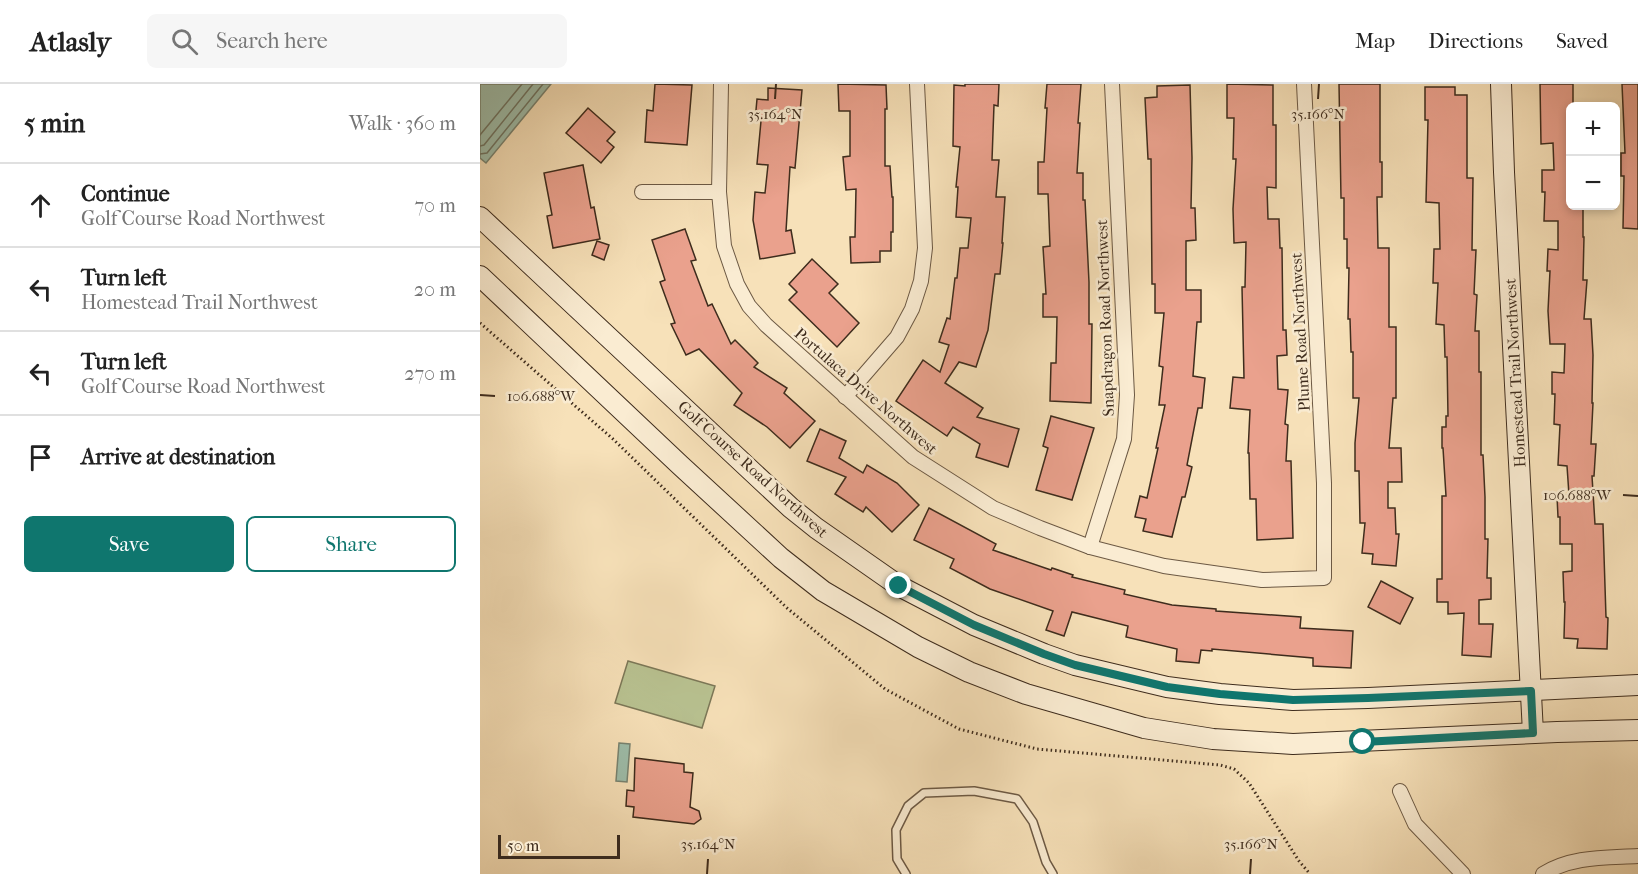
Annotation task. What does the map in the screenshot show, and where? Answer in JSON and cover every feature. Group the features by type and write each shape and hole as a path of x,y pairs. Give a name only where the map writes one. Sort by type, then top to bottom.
{"main road":[{"name":"Homestead Trail Northwest","path":"1501,84 1533,733"},
{"name":"Golf Course Road Northwest","path":"480,217 791,508 899,586 974,625 1075,665 1167,687 1220,694 1293,700 1638,685"},
{"path":"480,276 781,558 823,591 918,647 969,672 1026,694 1144,728 1213,739 1293,744 1638,730"}],"street":[{"name":"Portulaca Drive Northwest","path":"721,84 719,192 724,246 737,284 749,306 766,325 913,457 993,508 1090,547 1164,566 1262,580 1324,578"},
{"path":"845,397 897,337 912,309 921,281 925,248 917,84"},
{"name":"Snapdragon Road Northwest","path":"1090,547 1124,439 1127,395 1112,84"},
{"name":"Plume Road Northwest","path":"1304,84 1324,483 1324,578"},
{"path":"642,192 719,192"},
{"path":"1400,791 1414,824 1463,874"},
{"path":"1543,874 1569,862 1589,858 1638,856"}],"lane":[{"path":"906,874 897,859 896,830 908,806 924,793 974,791 1017,800 1033,822 1046,862 1053,874"}],"green space":[{"path":"628,661 715,686 702,728 615,703"}],"water":[{"path":"480,84 551,84 486,163 480,158"},
{"path":"619,743 630,744 627,782 616,781"}],"building":[{"path":"655,84 692,85 687,145 645,142 647,110 653,111"},
{"path":"838,84 886,85 885,166 890,166 893,232 891,232 891,251 880,251 880,262 851,263 850,237 855,237 856,189 846,190 843,157 850,156 850,111 839,111"},
{"path":"965,84 999,84 998,106 994,105 992,160 999,160 996,197 1005,197 1003,243 1000,274 995,274 988,330 976,367 959,362 945,383 983,408 977,417 1019,429 1008,467 976,457 980,444 953,427 947,436 896,401 923,360 940,372 949,345 939,342 947,318 950,319 960,248 968,248 971,218 956,217 960,147 953,146 954,85 965,86"},
{"path":"1047,84 1081,84 1077,173 1083,173 1083,200 1085,200 1089,324 1092,324 1091,403 1050,401 1051,363 1056,363 1057,317 1043,317 1043,294 1046,294 1043,247 1050,246 1048,194 1038,194 1038,162 1044,162"},
{"path":"1227,84 1273,85 1273,125 1276,125 1276,188 1267,187 1268,219 1279,219 1280,248 1282,248 1283,330 1286,330 1287,355 1277,356 1278,389 1288,390 1285,424 1288,425 1286,461 1291,461 1293,538 1257,540 1256,499 1250,499 1248,453 1250,410 1230,408 1233,377 1244,378 1242,287 1245,287 1246,242 1234,243 1233,209 1236,159 1233,159 1234,118 1227,118"},
{"path":"1339,84 1380,84 1382,197 1377,197 1378,248 1389,248 1389,327 1396,327 1396,398 1393,398 1389,448 1401,448 1402,482 1388,482 1388,508 1395,508 1396,534 1399,534 1396,566 1372,564 1373,554 1362,553 1365,523 1360,523 1359,471 1355,471 1359,398 1353,398 1353,352 1351,352 1350,319 1348,319 1349,268 1347,268 1347,239 1344,239 1344,198 1341,198"},
{"path":"1540,84 1573,84 1573,102 1566,102 1566,210 1583,210 1583,280 1587,280 1584,319 1591,319 1593,355 1591,444 1596,444 1594,476 1592,476 1595,524 1603,524 1606,617 1608,618 1607,649 1577,648 1578,639 1564,638 1563,572 1572,571 1572,544 1560,544 1557,496 1569,495 1567,466 1558,465 1560,425 1554,424 1555,394 1552,394 1552,372 1564,373 1565,344 1550,344 1548,249 1558,250 1558,221 1544,221 1545,192 1542,192 1542,170 1554,170 1553,143 1541,144"},
{"path":"1622,84 1638,84 1638,229 1623,228 1624,176 1621,176 1621,153 1625,153"},
{"path":"1190,85 1191,208 1195,208 1196,240 1186,241 1186,290 1201,290 1201,322 1197,322 1193,376 1205,378 1202,408 1198,408 1187,465 1192,467 1172,537 1143,531 1146,519 1135,517 1140,496 1147,498 1165,405 1159,405 1163,367 1159,366 1164,313 1155,313 1155,284 1152,284 1151,159 1148,159 1145,98 1157,97 1157,86"},
{"path":"1425,87 1455,87 1455,95 1467,95 1467,178 1473,178 1472,250 1476,250 1474,294 1477,295 1475,331 1479,331 1479,372 1481,372 1481,455 1483,455 1485,497 1485,539 1488,539 1487,578 1491,578 1491,599 1479,600 1479,624 1493,624 1491,657 1462,655 1464,613 1448,614 1448,602 1437,602 1437,579 1442,579 1442,496 1446,496 1442,427 1446,427 1446,416 1448,416 1447,357 1445,357 1444,325 1436,324 1438,283 1433,283 1434,249 1440,249 1439,203 1426,202 1428,120 1425,120"},
{"path":"768,88 802,90 795,168 790,167 786,231 791,230 795,253 760,259 753,220 755,192 765,193 768,165 757,164 761,121 755,121 757,99 768,100"},
{"path":"588,108 615,132 607,141 614,147 601,163 566,133"},
{"path":"583,165 591,208 594,207 600,239 553,248 547,216 552,215 544,173"},
{"path":"685,229 696,260 691,261 708,306 712,304 731,344 735,340 758,363 754,367 787,388 784,393 815,421 790,448 767,427 734,405 742,393 699,349 686,355 671,324 675,323 660,282 665,280 652,240"},
{"path":"597,241 609,245 604,260 592,255"},
{"path":"812,259 838,284 829,293 859,323 837,347 789,300 797,292 789,284"},
{"path":"1051,416 1094,428 1072,500 1036,490 1048,448 1043,446"},
{"path":"820,429 846,441 839,458 863,473 867,465 897,483 919,505 892,532 866,507 863,512 835,494 846,477 807,461"},
{"path":"929,508 996,544 993,550 1073,575 1072,577 1125,590 1124,594 1172,605 1216,609 1216,611 1301,617 1300,628 1353,631 1351,668 1313,666 1313,658 1212,649 1212,651 1201,650 1199,663 1176,661 1177,649 1126,637 1128,626 1072,612 1064,636 1046,630 1053,611 990,589 950,568 954,559 914,540"},
{"path":"1381,581 1413,598 1400,624 1368,607"},
{"path":"635,758 684,764 684,772 693,773 690,807 699,811 701,819 694,824 633,817 634,807 626,806 627,790 634,791"}],"route":[{"path":"899,586 974,625 1044,654 1075,665 1167,687 1293,700 1531,691 1533,733 1363,742"}]}
